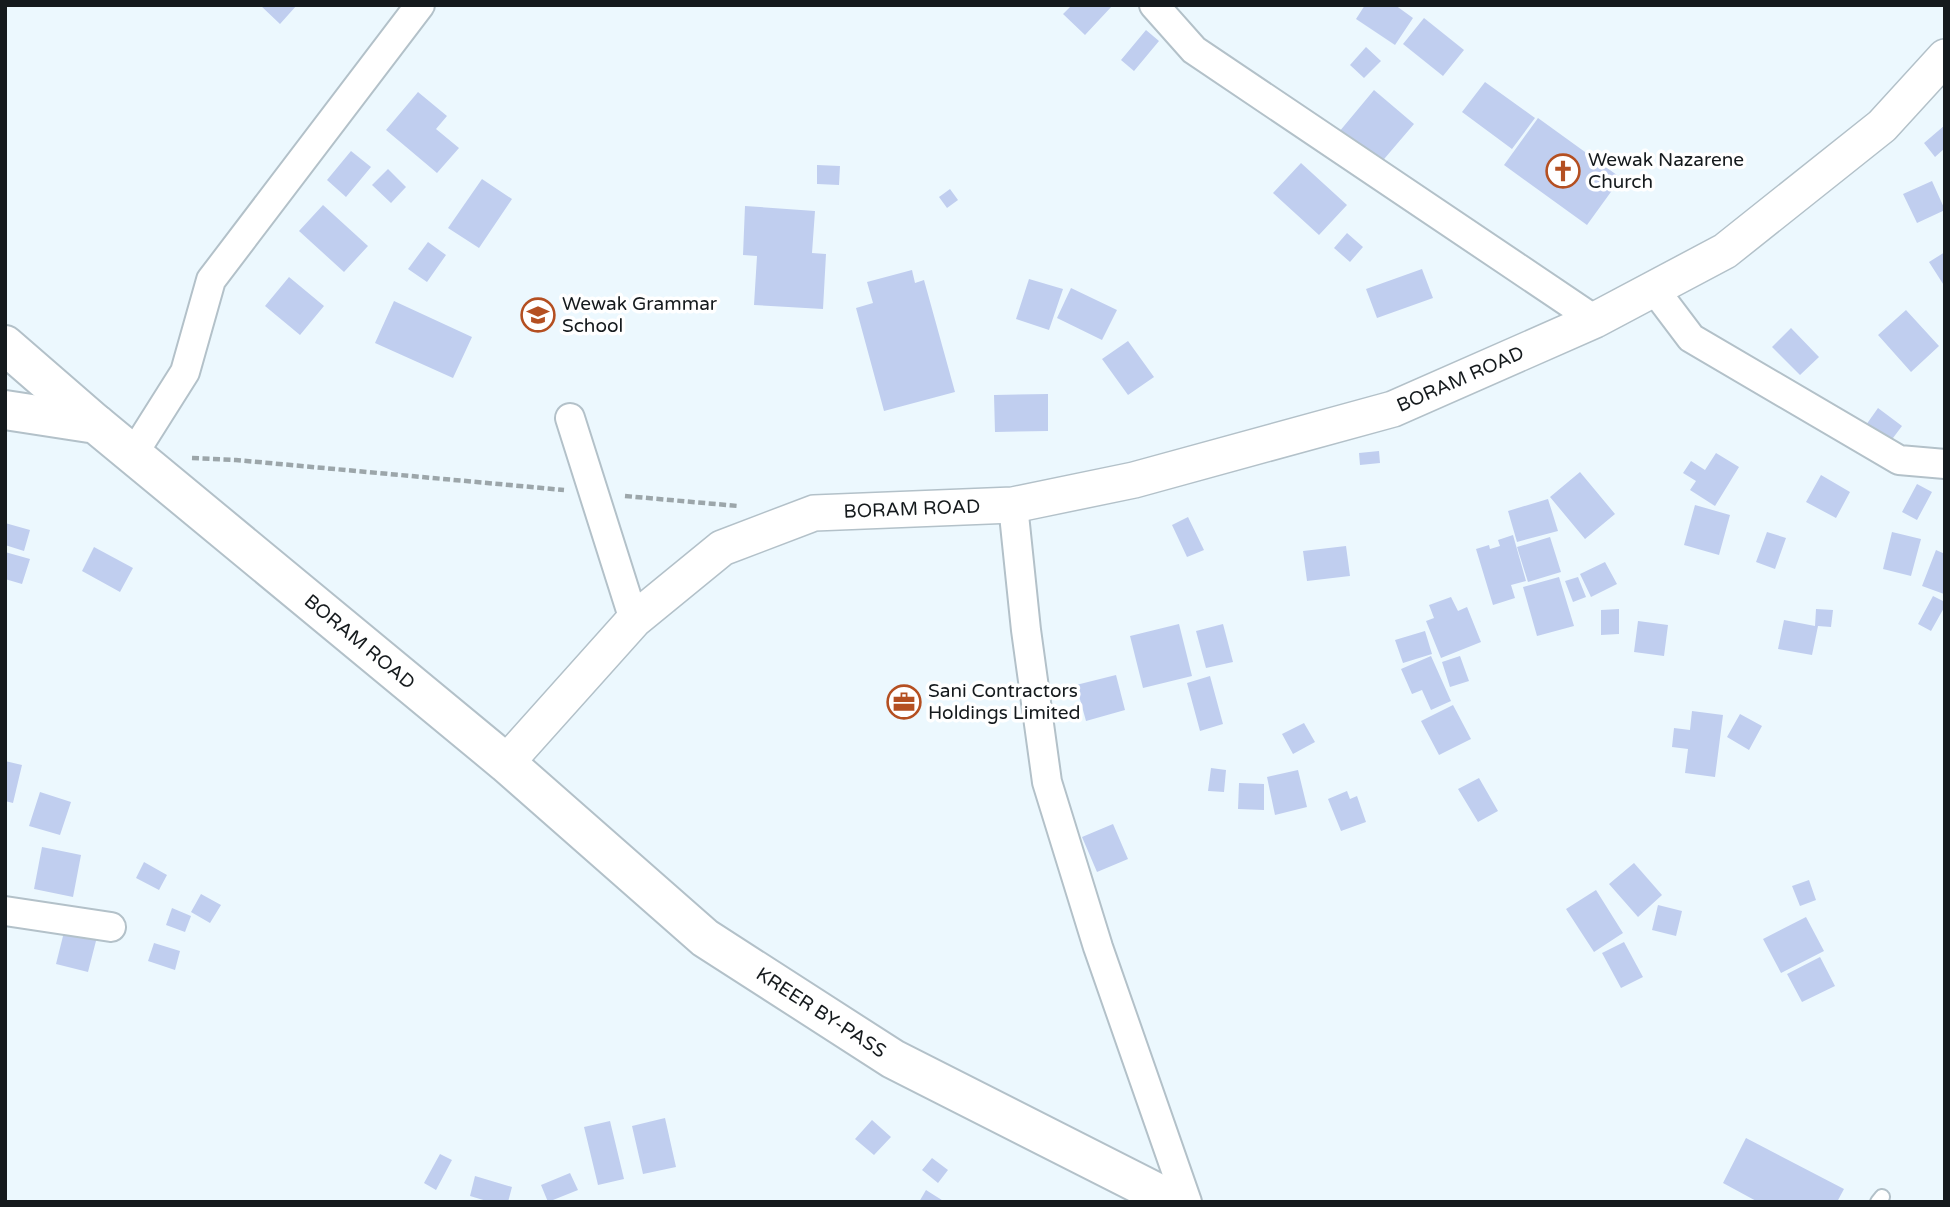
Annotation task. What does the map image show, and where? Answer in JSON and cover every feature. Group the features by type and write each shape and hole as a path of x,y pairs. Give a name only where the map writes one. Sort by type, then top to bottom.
{"main road":[{"name":"BORAM ROAD","path":"5,345 132,456 506,763"},
{"path":"5,410 96,424"},
{"name":"KREER BY-PASS","path":"506,763 717,945 893,1059 1175,1202"}],"street":[{"path":"132,456 185,372 211,280 420,5"},
{"path":"1153,5 1194,50 1595,320"},
{"name":"BORAM ROAD","path":"506,763 634,620 722,548 814,513 1013,505 1134,480 1393,409 1595,320 1725,251 1882,126 1945,57"},
{"path":"1654,289 1691,338 1899,460 1945,464"},
{"path":"570,418 634,620"},
{"path":"1013,505 1026,630 1047,782 1098,947 1187,1202"},
{"path":"5,911 111,927"}],"path":[{"path":"184,458 236,460 566,490"},
{"path":"621,495 745,507"}],"building":[{"path":"260,5 297,5 280,24"},
{"path":"1072,5 1113,5 1085,35 1063,14"},
{"path":"1365,5 1395,5 1413,18 1395,45 1356,19"},
{"path":"1424,18 1464,50 1443,76 1403,44"},
{"path":"1146,30 1159,41 1134,71 1121,60"},
{"path":"1366,47 1381,61 1364,78 1350,65"},
{"path":"1485,82 1535,118 1512,149 1462,112"},
{"path":"1374,90 1414,124 1379,165 1339,132"},
{"path":"418,92 447,116 436,129 459,148 437,173 386,130"},
{"name":"Wewak Nazarene Church","path":"1538,118 1621,178 1587,225 1504,165"},
{"path":"1945,125 1945,148 1935,157 1924,143"},
{"path":"351,151 371,167 346,197 327,180"},
{"path":"1301,163 1347,205 1319,235 1273,193"},
{"path":"817,165 840,166 839,185 817,184"},
{"path":"388,169 406,187 391,203 372,185"},
{"path":"482,179 512,199 479,248 448,228"},
{"path":"1932,181 1945,210 1917,223 1903,194"},
{"path":"950,189 958,200 947,208 939,197"},
{"path":"323,205 368,246 344,272 299,231"},
{"path":"745,206 815,211 812,253 826,254 823,309 754,305 757,256 743,255"},
{"path":"1347,233 1363,247 1350,262 1334,248"},
{"path":"428,242 446,255 427,282 408,269"},
{"path":"1945,252 1945,287 1929,262"},
{"path":"1422,269 1433,298 1377,318 1366,289"},
{"path":"912,270 915,283 924,280 955,392 884,411 856,308 873,303 867,282"},
{"path":"289,277 324,306 300,335 265,306"},
{"path":"1029,279 1063,289 1049,330 1016,319"},
{"path":"1071,288 1117,310 1102,340 1057,318"},
{"path":"394,301 472,337 453,378 375,343"},
{"path":"1906,310 1939,346 1911,372 1878,335"},
{"path":"1791,328 1819,357 1800,375 1772,347"},
{"path":"1128,341 1154,377 1128,395 1102,359"},
{"path":"1048,394 1048,431 995,432 994,395"},
{"path":"1878,408 1902,426 1890,442 1866,425"},
{"path":"1379,451 1380,463 1360,465 1359,453"},
{"path":"1716,453 1739,467 1715,506 1690,490 1696,481 1683,473 1691,461 1705,470"},
{"path":"1580,472 1615,514 1585,539 1550,497"},
{"path":"1821,475 1850,492 1836,518 1806,502"},
{"path":"1917,484 1932,492 1917,520 1902,512"},
{"path":"1548,499 1558,531 1517,542 1508,511"},
{"path":"1695,505 1730,515 1719,555 1684,545"},
{"path":"1188,517 1204,550 1187,557 1172,525"},
{"path":"5,523 30,530 24,551 5,545"},
{"path":"1767,532 1786,538 1775,569 1756,562"},
{"path":"1892,532 1921,539 1911,576 1883,569"},
{"path":"1513,535 1526,581 1511,585 1515,598 1493,605 1476,549 1489,545 1490,549 1500,546 1498,540"},
{"path":"1550,537 1561,572 1528,582 1517,547"},
{"path":"1346,546 1350,576 1307,581 1303,551"},
{"path":"94,547 133,568 120,592 82,571"},
{"path":"1936,550 1945,554 1944,594 1922,586"},
{"path":"5,552 30,559 22,584 5,579"},
{"path":"1605,562 1617,584 1591,597 1580,574"},
{"path":"1559,577 1574,626 1537,636 1523,587"},
{"path":"1578,577 1586,597 1573,602 1565,581"},
{"path":"1933,596 1945,602 1945,606 1931,631 1918,624"},
{"path":"1451,597 1458,611 1467,607 1481,642 1441,658 1426,621 1434,618 1429,605"},
{"path":"1619,609 1619,634 1601,635 1601,610"},
{"path":"1816,609 1833,610 1831,627 1818,626 1812,655 1778,649 1784,620 1815,626"},
{"path":"1638,621 1668,625 1664,656 1634,652"},
{"path":"1179,624 1192,676 1143,688 1130,636"},
{"path":"1223,624 1233,662 1206,668 1196,631"},
{"path":"1425,631 1432,654 1403,663 1395,640"},
{"path":"1431,656 1451,701 1431,710 1422,690 1412,694 1401,669"},
{"path":"1460,656 1469,681 1450,687 1442,662"},
{"path":"1116,675 1125,710 1086,721 1076,685"},
{"path":"1210,676 1223,724 1200,731 1187,683"},
{"path":"1453,705 1471,739 1439,755 1421,721"},
{"path":"1692,711 1723,715 1715,777 1685,773 1688,749 1672,747 1674,728 1690,730"},
{"path":"1740,714 1762,726 1749,750 1727,737"},
{"path":"1304,723 1315,742 1293,754 1282,734"},
{"path":"5,761 22,765 13,803 5,801"},
{"path":"1211,768 1226,770 1224,792 1208,791"},
{"path":"1298,770 1307,807 1275,815 1267,777"},
{"path":"1479,778 1498,811 1478,822 1458,789"},
{"path":"1239,783 1264,784 1264,810 1238,809"},
{"path":"1347,791 1350,799 1357,796 1366,822 1341,831 1328,799"},
{"path":"40,792 71,802 60,835 29,826"},
{"path":"1113,824 1128,859 1097,872 1082,837"},
{"path":"42,847 81,855 73,897 34,889"},
{"path":"144,862 167,875 159,890 136,878"},
{"path":"1634,863 1662,895 1638,917 1609,884"},
{"path":"1809,880 1816,900 1800,906 1792,886"},
{"path":"1596,890 1623,933 1594,952 1566,909"},
{"path":"201,894 221,905 210,923 191,912"},
{"path":"1658,905 1682,911 1676,936 1652,930"},
{"path":"172,908 191,916 185,932 166,925"},
{"path":"1806,917 1824,951 1781,973 1763,939"},
{"path":"65,928 97,937 88,972 56,964"},
{"path":"1624,942 1643,977 1621,988 1602,953"},
{"path":"154,943 180,951 175,970 148,961"},
{"path":"1820,957 1835,986 1802,1002 1787,974"},
{"path":"665,1118 676,1167 643,1174 632,1126"},
{"path":"872,1120 891,1137 874,1155 855,1139"},
{"path":"610,1121 624,1179 598,1185 584,1127"},
{"path":"1746,1138 1844,1189 1837,1202 1758,1202 1723,1183"},
{"path":"440,1154 452,1160 436,1190 424,1183"},
{"path":"932,1158 948,1170 938,1183 922,1170"},
{"path":"570,1173 578,1190 548,1202 541,1185"},
{"path":"475,1176 512,1187 508,1202 490,1202 470,1196"},
{"path":"926,1190 945,1202 919,1202"}],"place":[{"name":"Wewak Nazarene Church","path":"1563,171"},
{"name":"Wewak Grammar School","path":"538,315"},
{"name":"Sani Contractors Holdings Limited","path":"904,702"}]}
